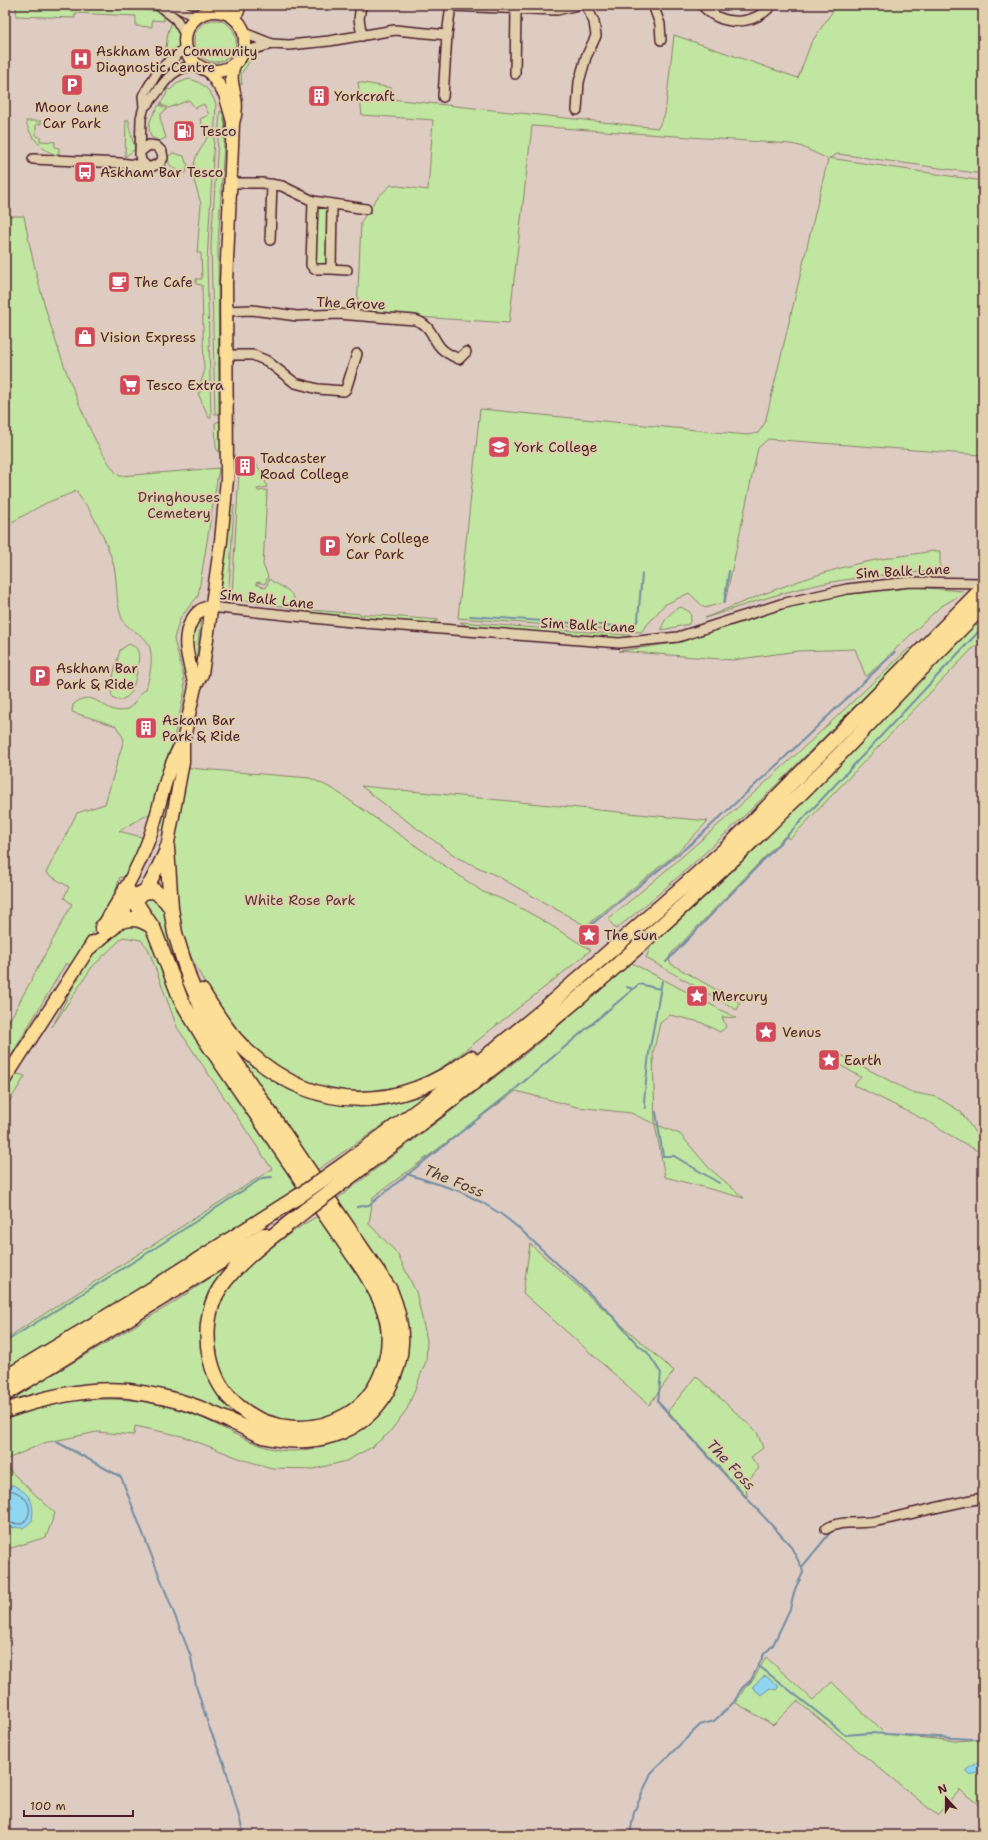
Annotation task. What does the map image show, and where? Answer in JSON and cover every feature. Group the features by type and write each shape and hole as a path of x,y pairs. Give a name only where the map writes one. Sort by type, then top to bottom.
{"highway":[{"path":"135,895 152,927 181,1000 202,1036 364,1271 384,1310 388,1326 389,1344 386,1361 380,1377 371,1392 355,1409 330,1423 313,1428 296,1429 279,1427 262,1421 247,1413 234,1402 223,1388 211,1362 207,1346 207,1328 211,1308 219,1289 234,1270 307,1209 350,1168 542,1011 629,936 729,846 983,588"},
{"path":"5,1378 141,1296 299,1196 350,1168 563,1012 612,970 734,859 837,757 983,606"},
{"path":"5,1411 31,1402 66,1394 128,1391 155,1395 190,1404 262,1436 293,1442 317,1440 341,1433 361,1420 377,1406 393,1380 400,1360 402,1338 398,1309 390,1290 215,1032 190,981 180,953 171,908 167,848"},
{"path":"102,928 117,917 135,895 155,891 171,908"},
{"path":"121,921 131,918 137,919 152,927"},
{"path":"180,953 217,1014 247,1051 280,1077 331,1096 361,1099 406,1093 442,1077 520,1021 542,1011"},
{"path":"5,1394 307,1209"}],"main road":[{"path":"235,18 240,5"},
{"path":"90,948 121,921 135,895 167,848 183,762 183,742 195,687 202,674 210,607 221,541 226,479 225,311 233,123 237,107 231,78 234,65 243,52 245,46 244,33 235,18 221,8 199,15 190,23 185,34 185,48 189,57 197,65 209,71 225,94 233,123"},
{"path":"209,71 222,70 234,65"},
{"path":"195,687 186,652 186,638 189,627 196,613 204,608 210,607"},
{"path":"135,895 147,843 173,758 183,742"},
{"path":"5,1079 102,928"}],"street":[{"path":"158,5 176,19 185,34"},
{"path":"173,5 190,14 199,15"},
{"path":"361,5 359,19 362,36"},
{"path":"443,97 447,35 451,5 557,10 578,5"},
{"path":"577,110 579,82 586,57 596,36 594,22 586,5"},
{"path":"653,5 660,24 661,40"},
{"path":"702,5 718,17 745,22 757,18 772,5"},
{"path":"516,9 516,74"},
{"path":"244,33 272,44 290,45 321,42 395,30 447,35"},
{"path":"243,52 272,44"},
{"path":"145,165 141,161 141,129 144,107 143,96 150,82 163,66 185,48"},
{"path":"144,107 174,72 187,66 197,65"},
{"path":"33,159 120,163 155,167 162,160 163,155 160,149 151,145 141,129"},
{"path":"120,163 141,153 144,147 151,145"},
{"path":"230,183 272,184 288,187 313,201 366,209"},
{"path":"270,240 272,184"},
{"path":"313,201 311,265 314,269 347,270"},
{"path":"331,269 332,204"},
{"name":"The Grove","path":"225,311 252,310 297,316 338,314 415,320 425,324 444,351 462,359"},
{"path":"226,355 253,355 267,360 295,383 318,389 344,391 346,389 357,354"},
{"name":"Sim Balk Lane","path":"210,607 351,622 619,643 678,637 753,612 815,594 886,584 936,581 983,583"},
{"path":"826,1529 834,1524 875,1522 952,1503 983,1498"}],"green space":[{"path":"17,5 157,11 164,17 164,21 152,20 152,27 136,26 136,16 75,13 75,18 16,16"},
{"path":"837,5 983,5 983,174 838,154 829,158 983,181 983,452 981,455 768,439 758,448 725,602 705,608 689,593 664,605 641,632 458,618 480,409 747,435 758,433 765,423 828,159 800,146 791,144 532,126 509,323 357,313 361,222 376,199 391,185 428,190 433,120 362,115 358,82 392,88 391,99 658,128 665,114 674,35 798,78 811,43"},
{"path":"215,20 223,22 232,30 236,41 234,49 226,58 215,62 207,60 198,52 194,41 196,33 204,24"},
{"path":"172,22 178,29 180,36 178,48 156,69 155,67 165,56 168,32"},
{"path":"254,53 241,74 242,85 236,81 238,68 245,58"},
{"path":"189,79 198,82 206,88 212,95 216,104 207,262 211,418 209,418 198,393 202,391 203,386 200,384 194,390 192,386 201,382 204,373 202,285 196,284 196,279 202,279 201,253 197,253 201,204 192,173 196,157 207,138 200,119 209,115 204,104 195,108 189,100 169,108 160,104 166,95 167,89 170,90 178,83"},
{"path":"159,105 167,109 161,114 160,118 166,138 159,141 151,137 149,124"},
{"path":"220,111 223,113 225,125 218,244 219,414 215,414 211,244"},
{"path":"126,120 129,120 129,127 135,149 125,157"},
{"path":"26,121 41,121 41,124 36,124 36,136 40,137 40,141 55,142 55,147 59,148 59,156 48,151 38,143 30,132"},
{"path":"173,153 184,156 186,163 188,164 186,173 176,170 169,164 168,157"},
{"path":"320,205 328,208 327,264 324,266 316,265 314,262 316,210"},
{"name":"Dringhouses Cemetery","path":"5,216 24,216 33,262 59,351 93,435 103,454 116,473 120,476 219,468 198,596 180,618 174,639 183,675 185,690 168,764 154,811 119,831 145,838 126,878 120,877 116,889 117,896 71,966 66,963 5,1066 5,1029 72,904 64,898 69,887 46,873 77,813 105,804 124,739 116,726 72,712 73,705 87,698 113,710 120,711 127,709 146,689 151,656 145,639 128,627 121,616 112,559 96,522 77,491 46,503 5,526"},
{"path":"220,421 221,456 216,448 215,423"},
{"path":"249,457 260,470 267,487 257,489 258,491 267,490 263,565 268,576 265,584 257,582 256,584 266,588 269,579 283,587 291,593 295,602 295,608 235,599 232,595 239,472 241,469 250,469 250,464 240,463 240,461"},
{"path":"231,504 234,505 228,603 218,597"},
{"path":"940,551 940,571 874,576 807,587 756,601 705,618 779,588 837,569 876,560"},
{"path":"915,587 963,591 957,597 940,607 866,677 855,649 798,651 733,660 619,651 674,643 775,610 847,594"},
{"path":"681,607 690,612 691,618 689,624 662,630 663,623 668,616"},
{"path":"311,610 361,614 360,618 306,613"},
{"path":"363,614 439,620 430,624 363,619"},
{"path":"983,615 983,642 972,649 790,839 785,836 670,955 669,959 671,964 740,1003 737,1010 646,958 653,941"},
{"path":"201,618 196,660 192,638 195,627"},
{"path":"460,622 639,636 614,638 470,627"},
{"path":"129,644 136,648 139,655 133,687 129,695 121,700 116,700 112,696 111,690 115,668 120,650"},
{"path":"909,648 911,650 731,829 655,897 616,929 608,919 686,854 835,718"},
{"path":"180,754 165,831 158,829"},
{"name":"White Rose Park","path":"188,768 310,778 333,789 483,892 512,904 591,950 460,1054 438,1070 414,1082 399,1087 382,1090 363,1091 326,1088 292,1077 278,1070 262,1058 246,1042 231,1023 203,979 191,957 183,936 177,917 174,898 173,861 177,823"},
{"path":"361,786 708,821 678,852 586,926 497,876 458,858"},
{"path":"148,897 156,900 165,910 174,958 197,1013 191,1006 141,903"},
{"path":"133,922 148,931 299,1186 190,1258 5,1371 5,1339 272,1169 177,1027 148,948 141,940 123,937 92,967 52,1027 96,949 113,930"},
{"path":"632,963 736,1018 722,1017 726,1027 720,1032 700,1022 670,1015 660,1023 653,1053 655,1124 631,1113 577,1107 516,1091 373,1197 369,1224 397,1253 416,1292 427,1340 426,1361 407,1409 389,1433 372,1447 346,1461 314,1469 272,1468 244,1460 182,1436 135,1426 134,1435 97,1432 44,1443 5,1460 5,1418 52,1405 76,1401 100,1399 124,1400 148,1402 172,1407 207,1420 243,1438 268,1448 294,1451 306,1450 334,1441 362,1427 374,1418 384,1409 391,1398 404,1367 408,1340 407,1323 393,1286 385,1271 337,1199 529,1051"},
{"path":"227,1042 287,1085 356,1102 455,1076 317,1170"},
{"path":"833,1051 911,1092 936,1097 961,1112 976,1134 983,1139 983,1154 935,1125 854,1085 861,1077 836,1063 831,1057"},
{"path":"18,1074 25,1076 5,1109 6,1089 10,1080"},
{"path":"655,1124 680,1134 709,1168 744,1198 665,1177"},
{"path":"318,1216 356,1269 372,1297 383,1327 384,1333 382,1346 372,1377 363,1393 349,1406 332,1415 313,1420 294,1422 274,1419 256,1413 241,1403 228,1387 214,1348 213,1326 215,1311 221,1297 239,1275 265,1252 307,1222"},
{"path":"530,1244 674,1371 649,1405 523,1293"},
{"path":"234,1262 213,1291 204,1360 211,1381 222,1399 257,1426 152,1390 5,1406 5,1403 173,1303"},
{"path":"696,1376 757,1432 763,1448 751,1457 759,1468 746,1483 747,1497 668,1411"},
{"path":"5,1466 55,1513 46,1537 5,1550"},
{"path":"766,1657 813,1700 832,1682 885,1734 956,1741 983,1739 983,1808 960,1790 937,1815 797,1701 773,1725 736,1703 744,1689 753,1680"}],"water":[{"path":"13,1485 27,1495 32,1504 32,1521 23,1528 5,1527 5,1511 11,1510 12,1507 5,1501 5,1486"},
{"path":"766,1676 779,1687 776,1690 770,1688 761,1695 752,1687"},
{"path":"983,1758 983,1771 971,1775 966,1770"}],"waterway":[{"path":"724,603 729,571"},
{"path":"470,616 631,627 635,625 638,619 642,574"},
{"path":"666,962 821,800 983,627"},
{"path":"592,924 692,843 780,762 895,652"},
{"path":"646,1108 644,1101 649,1053 662,981"},
{"path":"357,1207 369,1205 514,1090 639,984 660,989"},
{"path":"627,987 633,989"},
{"path":"656,1112 663,1156 674,1156 719,1183"},
{"name":"The Foss","path":"407,1174 459,1191 501,1214 520,1229 607,1310 637,1344 647,1352 661,1373 658,1402 790,1545 802,1568 803,1573 795,1589 790,1609 773,1645 764,1654 751,1680 742,1688 734,1702 714,1721 700,1725 651,1773 634,1812 630,1835"},
{"path":"5,1342 149,1252 262,1178 272,1177"},
{"path":"55,1441 121,1477 191,1657 196,1686 209,1727 225,1766 244,1835"},
{"path":"802,1567 829,1534"},
{"path":"759,1666 846,1735 870,1733 972,1739"},
{"path":"977,1739 983,1738"}],"railway":[{"path":"5,39 7,5"}],"place":[{"name":"Askham Bar Community Diagnostic Centre","path":"81,59"},
{"name":"Moor Lane Car Park","path":"72,85"},
{"name":"Yorkcraft","path":"319,96"},
{"name":"Tesco","path":"184,131"},
{"name":"Askham Bar Tesco","path":"85,172"},
{"name":"The Cafe","path":"119,282"},
{"name":"Vision Express","path":"85,337"},
{"name":"Tesco Extra","path":"130,385"},
{"name":"York College","path":"499,447"},
{"name":"Tadcaster Road College","path":"245,466"},
{"name":"York College Car Park","path":"330,546"},
{"name":"Askham Bar Park & Ride","path":"40,676"},
{"name":"Askam Bar Park & Ride","path":"146,728"},
{"name":"The Sun","path":"589,935"},
{"name":"Mercury","path":"697,996"},
{"name":"Venus","path":"766,1032"},
{"name":"Earth","path":"829,1060"}]}
